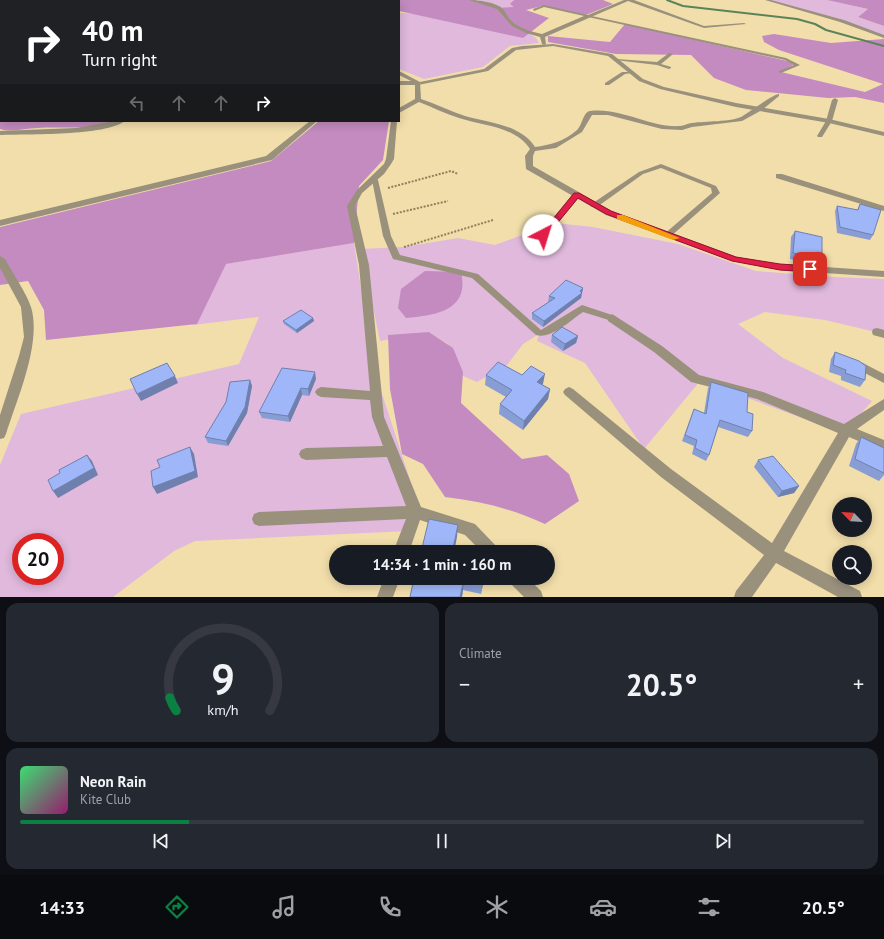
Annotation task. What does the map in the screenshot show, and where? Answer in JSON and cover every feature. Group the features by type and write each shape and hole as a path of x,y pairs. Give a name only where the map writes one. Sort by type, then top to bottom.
{"street":[{"path":"471,0 498,8 514,25 528,33 542,36 627,0"},
{"path":"630,0 704,27 744,24"},
{"path":"767,0 842,21 884,37"},
{"path":"534,10 544,6 588,16"},
{"path":"542,36 544,44"},
{"path":"400,83 418,83 486,70 514,49 544,44 605,54 618,60 630,73 641,80 662,88 760,109 829,121 884,134"},
{"path":"400,74 418,83"},
{"path":"418,83 418,100"},
{"path":"533,149 554,147 580,131 590,113 608,113 653,125 682,128 691,125 740,120 760,109 777,95"},
{"path":"400,110 418,100"},
{"path":"418,100 463,117 495,124 527,139 533,149"},
{"path":"820,136 829,121 835,100"},
{"path":"0,133 88,130 118,122"},
{"path":"0,223 269,158 313,122"},
{"path":"394,122 390,159 375,180 360,190 351,206 364,265 378,417 416,512 404,545"},
{"path":"533,149 529,156 529,167 594,205 667,235 735,259 780,267 884,274"},
{"path":"779,176 884,209"},
{"path":"0,259 26,307 29,337 25,356 0,434"},
{"path":"612,318 658,349 695,380 759,395 884,446"},
{"path":"861,366 884,379"},
{"path":"321,392 376,396"},
{"path":"569,392 666,473 774,554 854,597"},
{"path":"742,597 774,554 846,430 884,404"},
{"path":"306,454 392,451"},
{"path":"259,519 416,512 470,529 485,545"},
{"path":"385,597 389,585"},
{"path":"524,585 535,597"}],"lane":[{"path":"588,16 786,59 798,65 781,72"},
{"path":"658,64 671,54"},
{"path":"618,60 658,64 669,68"},
{"path":"607,84 624,73 630,73"},
{"path":"594,205 641,173 661,166 714,187 716,193 667,235"},
{"path":"375,180 387,236 396,257 475,276 539,333 545,333 582,308 612,318"},
{"path":"543,235 577,195"}],"path":[{"path":"378,191 451,171 458,174"},
{"path":"383,217 448,201"},
{"path":"394,250 493,220"}],"shaded area":[{"path":"400,0 475,0 497,8 514,7 510,4 514,0 603,0 613,4 586,15 542,6 526,10 549,18 523,38 400,11"},
{"path":"477,0 513,0 514,7 498,9"},
{"path":"767,0 827,0 868,9 858,17 884,26 884,39 879,35 837,18"},
{"path":"827,0 884,0 884,26 858,17 868,9"},
{"path":"400,13 425,14 518,26 536,38 539,43 510,46 483,67 424,79 400,69"},
{"path":"625,24 796,63 781,72 865,92 883,84 779,50 764,42 762,36 774,34 831,43 884,39 884,103 855,97 828,98 746,90 714,78 691,55 616,54 548,42 548,36 610,42"},
{"path":"0,122 111,122 95,126 76,128 0,129"},
{"path":"318,122 389,122 383,160 359,186 354,243 226,264 197,324 46,340 44,310 28,281 0,285 0,227 271,161"},
{"path":"554,223 593,227 678,244 756,271 884,279 884,334 825,320 765,312 738,324 783,358 872,401 844,433 700,381 644,449 585,363 537,341 539,334 523,344 507,365 477,382 463,376 448,344 429,332 380,341 361,249 403,247 458,238 495,245"},
{"path":"354,243 373,366 414,492 408,531 195,541 174,551 113,597 0,597 0,465 21,414 239,364 259,317 193,325 225,264"},
{"path":"425,271 461,272 462,285 460,295 455,303 439,312 406,318 398,308 401,289"},
{"path":"429,332 453,348 463,372 461,403 522,459 547,455 569,474 579,501 545,524 496,506 445,497 423,464 402,454 390,389 388,335"}],"building":[{"path":"860,204 881,210 873,235 840,227 837,206 858,210"},
{"path":"795,231 822,237 822,253 817,252 817,258 793,253"},
{"path":"566,280 583,288 580,291 582,293 544,321 532,313 555,298 549,296"},
{"path":"301,310 313,318 296,330 283,321"},
{"path":"562,327 578,336 565,344 552,335"},
{"path":"835,352 859,361 866,366 865,380 845,373 846,370 833,365"},
{"path":"498,362 522,375 531,366 545,374 537,382 550,389 524,421 500,404 512,390 486,375"},
{"path":"167,363 175,376 137,394 130,379"},
{"path":"282,368 315,372 308,389 301,388 288,416 259,412"},
{"path":"250,380 245,407 226,441 205,437 226,402 230,382"},
{"path":"711,382 748,393 747,412 753,414 752,431 720,420 709,455 695,448 697,440 685,435 694,409 706,414"},
{"path":"861,437 884,448 884,473 855,459"},
{"path":"190,447 195,471 153,487 151,471 160,467 157,460"},
{"path":"87,455 94,468 53,491 48,480 60,473 59,470"},
{"path":"773,456 799,486 782,491 758,460"},
{"path":"429,519 458,525 454,545 423,545"},
{"path":"413,585 463,585 460,597 410,597"}],"waterway":[{"path":"667,0 683,6 797,19 815,24 826,30 884,46"}],"slow traffic":[{"path":"620,217 676,238"}],"route":[{"path":"543,235 577,195 609,212 667,235 735,259 780,267 810,269"}]}
